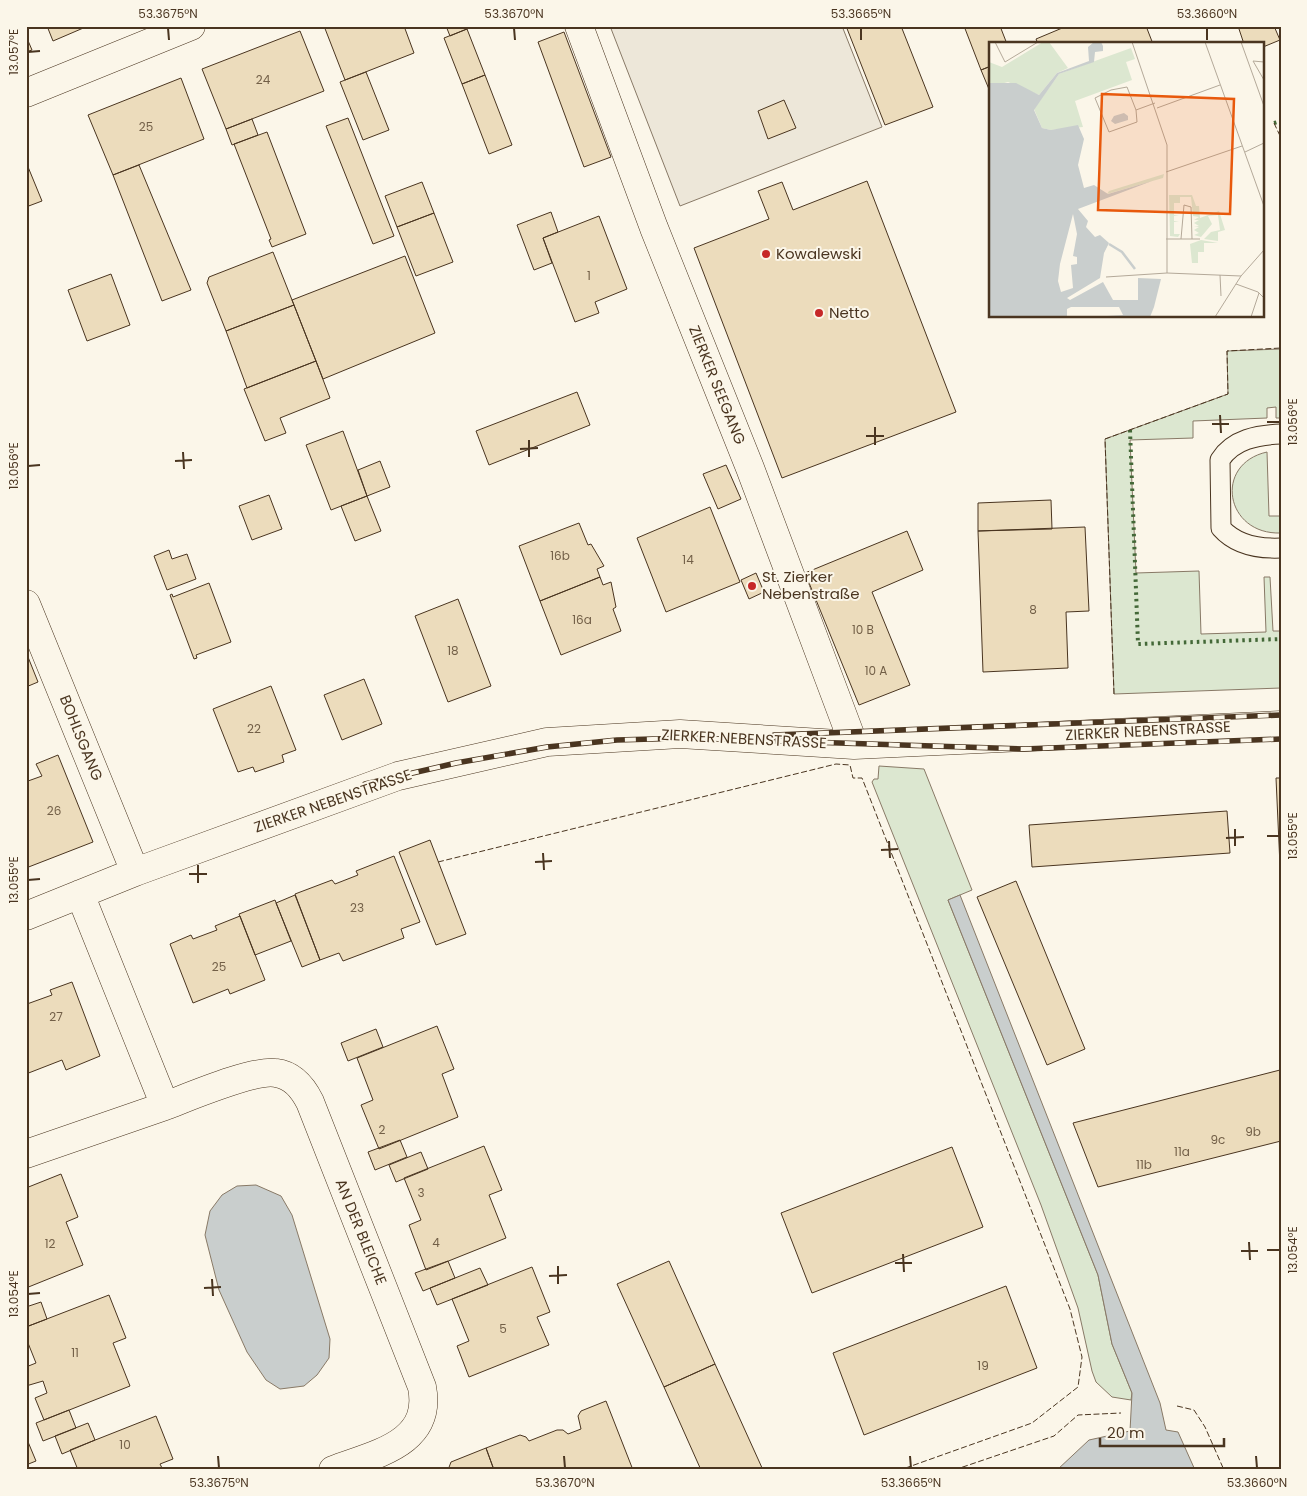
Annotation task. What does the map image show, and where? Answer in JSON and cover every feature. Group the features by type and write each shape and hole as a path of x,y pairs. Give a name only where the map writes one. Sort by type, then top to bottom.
{"street":[{"path":"26,93 190,26"},
{"name":"ZIERKER SEEGANG","path":"578,26 654,228 750,468 854,745"},
{"name":"BOHLSGANG","path":"26,604 135,872"},
{"name":"ZIERKER NEBENSTRASSE","path":"26,916 135,872 398,776 547,742 680,734 854,745 1281,725"},
{"path":"80,894 164,1106"},
{"name":"AN DER BLEICHE","path":"26,1154 264,1072 287,1076 304,1091 310,1102 422,1387 425,1401 423,1414 417,1427 408,1438 396,1445 333,1470"}],"lane":[{"path":"1281,434 1266,434 1244,440 1226,450 1220,460 1221,528 1229,537 1247,544 1281,548"}],"green space":[{"path":"1281,349 1281,418 1276,418 1276,407 1267,408 1267,418 1193,421 1193,438 1130,440 1136,573 1199,571 1201,634 1266,632 1264,577 1270,577 1273,631 1281,631 1281,688 1114,694 1105,439 1228,394 1227,351"},
{"path":"1267,452 1269,516 1281,516 1281,533 1262,531 1248,523 1238,511 1233,498 1233,483 1239,470 1250,459"},
{"path":"879,766 924,769 972,890 948,900 1098,1275 1112,1344 1132,1393 1131,1400 1112,1397 1096,1382 1078,1308 1041,1205 872,782 874,779 878,779"}],"shaded area":[{"path":"610,26 842,26 882,127 680,206"},
{"path":"960,895 1160,1403 1166,1430 1178,1432 1195,1470 1057,1470 1089,1440 1130,1431 1132,1393 1112,1344 1098,1275 948,900"},
{"path":"256,1185 281,1196 292,1215 330,1339 329,1358 317,1375 304,1386 280,1389 266,1380 247,1352 219,1290 205,1235 210,1211 222,1195 237,1186"}],"building":[{"path":"47,26 88,26 53,41"},
{"path":"324,26 404,26 414,53 345,80"},
{"path":"446,26 474,26 450,36"},
{"path":"846,26 901,26 933,107 885,125"},
{"path":"964,26 1000,26 1006,42 989,42 989,67 981,70"},
{"path":"1067,26 1146,26 1152,42 1037,42 1036,39"},
{"path":"1238,26 1274,26 1280,40 1264,47 1264,42 1243,42"},
{"path":"467,29 485,75 462,84 444,38"},
{"path":"300,31 324,91 226,129 202,69"},
{"path":"564,32 611,157 584,167 538,42"},
{"path":"26,36 32,50 26,52"},
{"path":"989,67 989,89 981,70"},
{"path":"366,72 389,130 363,140 340,82"},
{"path":"485,75 512,145 489,154 462,84"},
{"path":"181,78 204,139 113,175 88,115"},
{"path":"784,100 796,128 768,139 758,111"},
{"path":"348,118 394,236 373,244 326,126"},
{"path":"252,119 258,135 232,145 226,129"},
{"path":"267,132 306,234 272,247 269,240 271,239 234,144"},
{"path":"26,162 42,201 26,207"},
{"path":"139,165 191,290 162,301 113,175"},
{"path":"867,181 956,412 782,478 694,248 769,219 758,191 782,182 793,210"},
{"path":"422,182 434,213 397,227 385,196"},
{"path":"551,212 558,232 543,238 552,263 534,270 517,225"},
{"path":"434,213 453,262 416,276 397,227"},
{"path":"599,216 627,289 595,302 599,313 575,322 543,238"},
{"path":"273,252 294,305 226,331 207,283 209,277"},
{"path":"405,256 435,333 323,379 292,300"},
{"path":"111,274 130,325 87,341 68,290"},
{"path":"294,305 316,361 247,388 226,331"},
{"path":"316,361 330,398 280,418 286,433 265,441 244,389"},
{"path":"577,392 590,425 489,465 476,431"},
{"path":"343,431 367,496 331,510 306,445"},
{"path":"380,461 390,487 367,496 358,470"},
{"path":"726,465 741,499 718,509 703,474"},
{"path":"269,495 282,529 252,540 239,506"},
{"path":"367,496 381,531 355,541 341,506"},
{"path":"1051,500 1052,529 978,531 978,503"},
{"path":"710,507 740,582 666,612 637,538"},
{"path":"579,523 588,545 591,544 604,566 597,569 600,577 540,601 519,546"},
{"path":"1085,527 1089,611 1066,612 1068,668 983,672 978,531"},
{"path":"907,531 923,570 872,592 910,685 859,705 805,573"},
{"path":"169,550 172,559 187,554 196,579 167,590 154,556"},
{"name":"St. Zierker Nebenstraße","path":"756,573 764,592 749,599 741,580"},
{"path":"600,577 603,585 611,582 616,607 613,609 621,631 561,655 540,601"},
{"path":"209,583 231,642 196,655 197,658 194,659 170,595 172,594 173,597"},
{"path":"458,599 491,686 448,702 415,616"},
{"path":"26,652 38,682 26,687"},
{"path":"364,679 382,724 342,740 324,695"},
{"path":"271,686 296,750 282,755 284,762 255,772 253,767 238,772 213,709"},
{"path":"58,755 93,842 26,868 26,776 28,781 42,776 36,764"},
{"path":"1276,778 1281,778 1281,888"},
{"path":"1227,811 1230,853 1032,867 1029,825"},
{"path":"430,840 466,934 436,945 399,852"},
{"path":"394,856 420,922 401,929 404,938 343,961 339,953 320,960 295,894 332,880 335,884 358,875 356,871"},
{"path":"1016,881 1085,1049 1047,1065 977,897"},
{"path":"295,895 320,960 302,967 276,903"},
{"path":"275,900 291,941 255,955 239,914"},
{"path":"240,916 265,980 230,994 228,989 193,1003 170,944 191,935 193,939 217,930 215,926"},
{"path":"72,982 100,1056 66,1070 62,1060 26,1074 26,1001 27,1004 52,995 50,990"},
{"path":"437,1026 454,1069 442,1074 458,1117 379,1149 361,1105 373,1100 357,1058"},
{"path":"376,1029 383,1047 348,1061 341,1043"},
{"path":"1280,1070 1281,1141 1098,1187 1073,1123"},
{"path":"400,1140 407,1157 375,1170 368,1152"},
{"path":"484,1146 502,1190 489,1195 506,1238 426,1270 409,1225 421,1220 404,1178"},
{"path":"952,1147 983,1227 812,1293 781,1213"},
{"path":"421,1152 428,1169 396,1182 389,1165"},
{"path":"61,1174 78,1217 66,1222 83,1265 26,1288 26,1188"},
{"path":"448,1261 455,1278 423,1291 415,1273"},
{"path":"669,1261 715,1364 664,1387 617,1284"},
{"path":"532,1267 550,1312 537,1317 549,1345 469,1377 457,1346 469,1341 452,1299"},
{"path":"480,1268 488,1285 437,1305 430,1288"},
{"path":"1006,1286 1037,1368 864,1435 833,1353"},
{"path":"109,1295 126,1338 113,1343 130,1386 44,1420 35,1398 47,1393 43,1381 26,1386 26,1367 36,1363 26,1338 26,1327"},
{"path":"41,1302 47,1319 26,1327 26,1307"},
{"path":"715,1364 763,1470 701,1470 664,1387"},
{"path":"606,1401 633,1470 494,1470 486,1448 520,1435 526,1437 529,1441 557,1430 563,1430 568,1434 581,1429 578,1416 581,1411"},
{"path":"69,1410 76,1428 43,1441 36,1423"},
{"path":"156,1416 173,1459 160,1464 163,1470 78,1470 70,1450"},
{"path":"88,1423 95,1440 62,1454 55,1436"},
{"path":"26,1437 36,1461 26,1465"},
{"path":"486,1448 494,1470 448,1470 451,1462"}],"railway":[{"path":"774,735 1281,715"},
{"path":"365,784 456,763 547,747 617,740 689,738 1024,749 1281,739"}],"hedge":[{"path":"1274,123 1281,121"},
{"path":"1130,430 1138,644 1281,639"}],"fence":[{"path":"1274,123 1281,138"},
{"path":"1114,694 1105,439 1228,394 1227,351 1281,348"},
{"path":"438,862 836,764 850,765 853,778 862,778 1070,1309 1082,1357 1078,1387 1032,1423 900,1470"},
{"path":"1177,1406 1194,1410 1205,1427 1224,1470"},
{"path":"954,1470 1054,1436 1078,1415 1121,1413"}],"place":[{"name":"Kowalewski","path":"766,254"},
{"name":"Netto","path":"819,313"},
{"name":"St. Zierker Nebenstraße","path":"752,586"}]}
